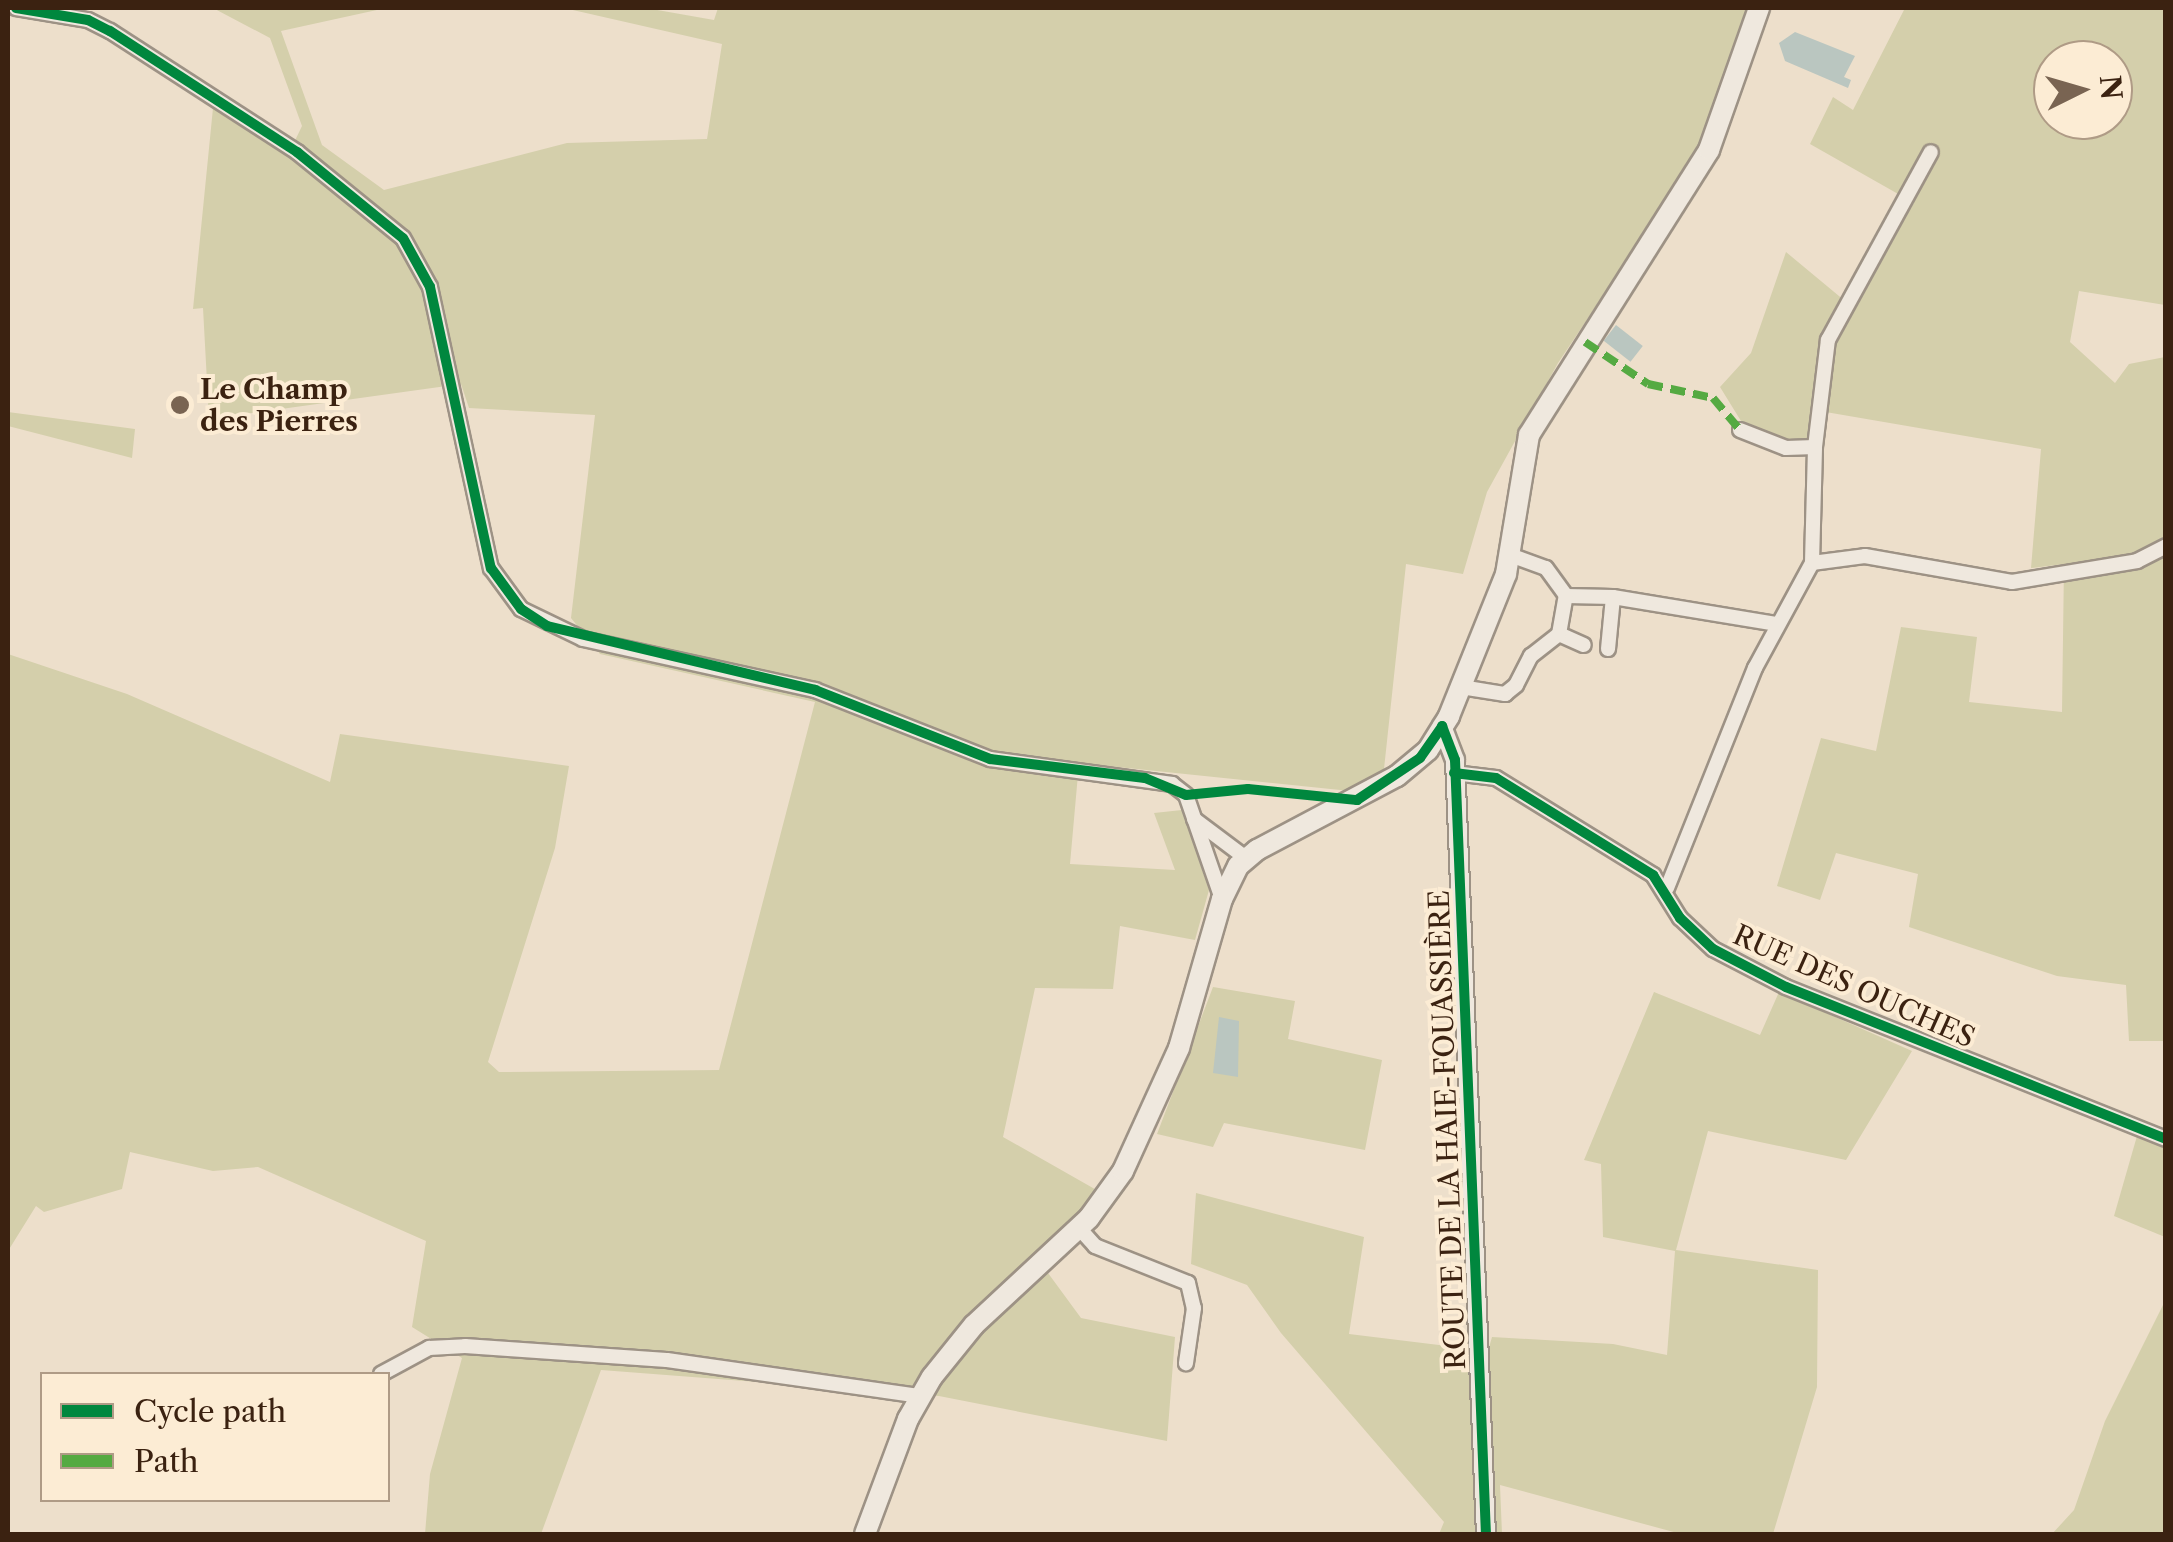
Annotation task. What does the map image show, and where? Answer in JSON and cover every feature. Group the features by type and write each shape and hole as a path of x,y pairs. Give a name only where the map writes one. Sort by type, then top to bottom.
{"main road":[{"path":"865,1534 920,1396 974,1325 1079,1228 1123,1172 1159,1098 1222,899 1242,862 1397,776 1428,750 1461,687 1510,555 1529,435 1709,150 1759,8"}],"street":[{"path":"16,8 88,20 110,31 297,152 403,238 430,287 491,568 522,608 584,639 815,690 990,758 1172,784 1186,795 1222,899"},
{"path":"1666,888 1776,624 1812,563 1815,447 1828,340 1931,152"},
{"path":"1740,430 1786,448 1815,447"},
{"path":"1812,563 1865,556 2012,582 2137,561 2166,546"},
{"path":"1461,687 1505,694 1531,656 1559,634 1566,596 1546,568 1510,555"},
{"path":"1566,596 1614,596 1776,624"},
{"path":"1608,649 1614,596"},
{"path":"1559,634 1584,646"},
{"name":"ROUTE DE LA HAIE-FOUASSIÈRE","path":"1442,726 1453,745 1486,1534"},
{"path":"1428,750 1454,773"},
{"name":"RUE DES OUCHES","path":"1454,773 1515,788 1666,888 1680,918 1713,948 1786,987 2166,1139"},
{"path":"1194,819 1242,862"},
{"path":"1203,850 1242,862"},
{"path":"1079,1228 1095,1246 1188,1283 1194,1308 1186,1363"},
{"path":"385,1372 429,1348 466,1346 686,1362 920,1396"}],"shaded area":[{"path":"213,8 386,8 281,31 322,145 384,190 567,143 707,139 722,44 564,8 646,8 714,20 718,8 1749,8 1700,150 1558,363 1487,492 1463,574 1406,564 1384,769 1350,791 1079,763 1070,864 1175,870 1154,813 1182,810 1209,890 1195,940 1120,926 1113,989 1035,988 1003,1137 1100,1192 1037,1258 1081,1318 1175,1337 1167,1441 939,1396 601,1370 541,1534 425,1534 430,1474 462,1358 412,1327 426,1241 258,1167 213,1171 130,1152 122,1189 44,1212 36,1206 8,1251 8,654 127,694 330,782 340,734 569,766 555,848 488,1062 499,1072 719,1070 815,702 600,654 571,618 595,415 469,408 461,384 209,419 203,308 193,309 213,108 289,153 302,126 270,38"},
{"path":"1905,8 2165,8 2165,305 2079,291 2070,342 2115,383 2129,364 2165,357 2165,1041 2129,1041 2126,985 2057,976 1909,927 1918,874 1836,853 1820,900 1777,886 1821,738 1876,751 1901,627 1977,637 1969,702 2062,712 2064,564 2031,568 2041,449 1814,410 1807,444 1780,442 1741,421 1720,387 1751,353 1786,252 1851,306 1914,203 1810,144 1833,97 1853,110"},
{"path":"1795,32 1855,56 1844,77 1851,80 1848,88 1785,61 1779,43"},
{"path":"1616,325 1643,346 1630,362 1604,341"},
{"path":"8,412 135,429 132,458 8,426"},
{"path":"1213,987 1295,1001 1288,1039 1382,1060 1365,1150 1224,1123 1213,1147 1157,1134"},
{"path":"1654,992 1760,1035 1779,992 1912,1051 1846,1160 1708,1131 1676,1250 1818,1270 1817,1387 1773,1534 1681,1534 1500,1485 1502,1534 1439,1534 1444,1522 1281,1333 1247,1285 1191,1264 1196,1193 1364,1237 1349,1334 1488,1351 1492,1337 1613,1344 1667,1355 1675,1251 1603,1237 1601,1164 1584,1160"},
{"path":"1219,1017 1239,1021 1238,1077 1213,1073"},
{"path":"2137,1136 2165,1146 2165,1237 2114,1216"},
{"path":"2165,1301 2165,1534 2052,1534 2074,1510 2105,1421"}],"marked path":[{"path":"1585,342 1648,384 1713,398 1740,430"}],"cycle path":[{"path":"16,8 88,20 110,31 297,152 403,238 430,287 491,568 521,609 547,626 815,690 990,759 1145,778 1186,795 1248,789 1357,800 1420,758 1442,726 1455,760 1486,1534"},
{"path":"1454,773 1496,778 1653,875 1680,918 1713,949 1786,987 2166,1139"}],"place":[{"name":"Le Champ des Pierres","path":"180,405"}]}
